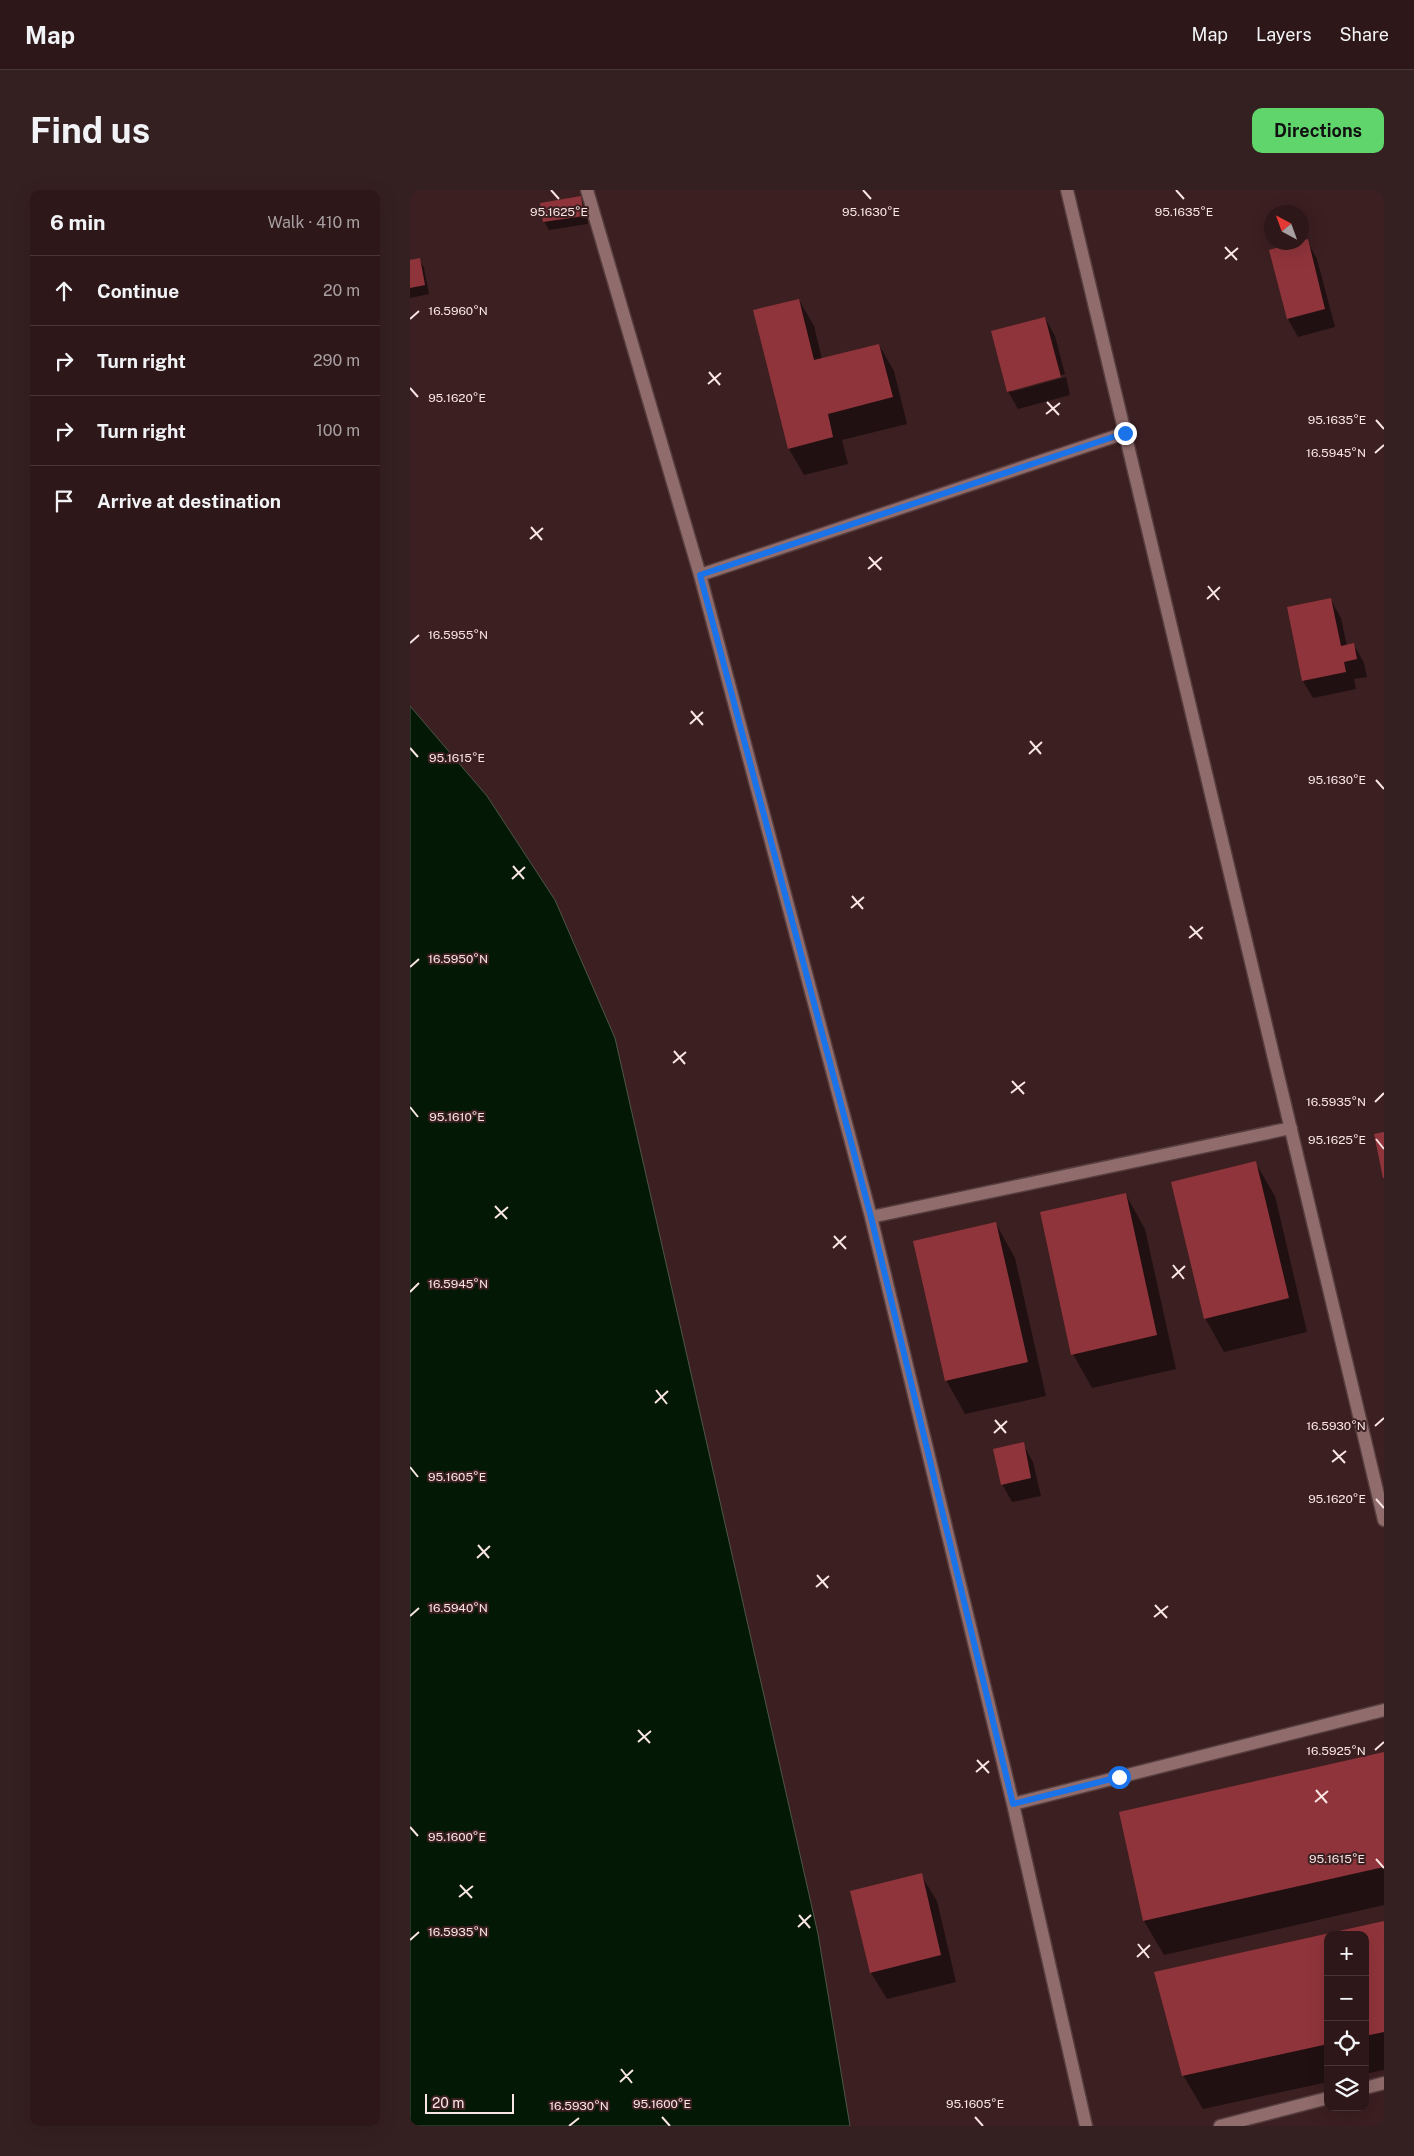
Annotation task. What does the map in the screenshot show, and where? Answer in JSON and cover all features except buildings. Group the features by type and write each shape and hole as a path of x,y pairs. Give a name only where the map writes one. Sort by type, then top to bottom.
{"street":[{"path":"587,190 700,575 871,1217 1013,1804 1086,2126"},
{"path":"1067,190 1384,1520"},
{"path":"700,575 1125,433"},
{"path":"871,1217 1291,1128"},
{"path":"1013,1804 1384,1710"},
{"path":"1369,2087 1384,2083"},
{"path":"1220,2126 1324,2099"}],"shaded area":[{"path":"410,706 487,796 555,900 615,1038 818,1934 850,2126 410,2126"}],"route":[{"path":"1119,1777 1013,1804 871,1217 700,575 1125,433"}]}
